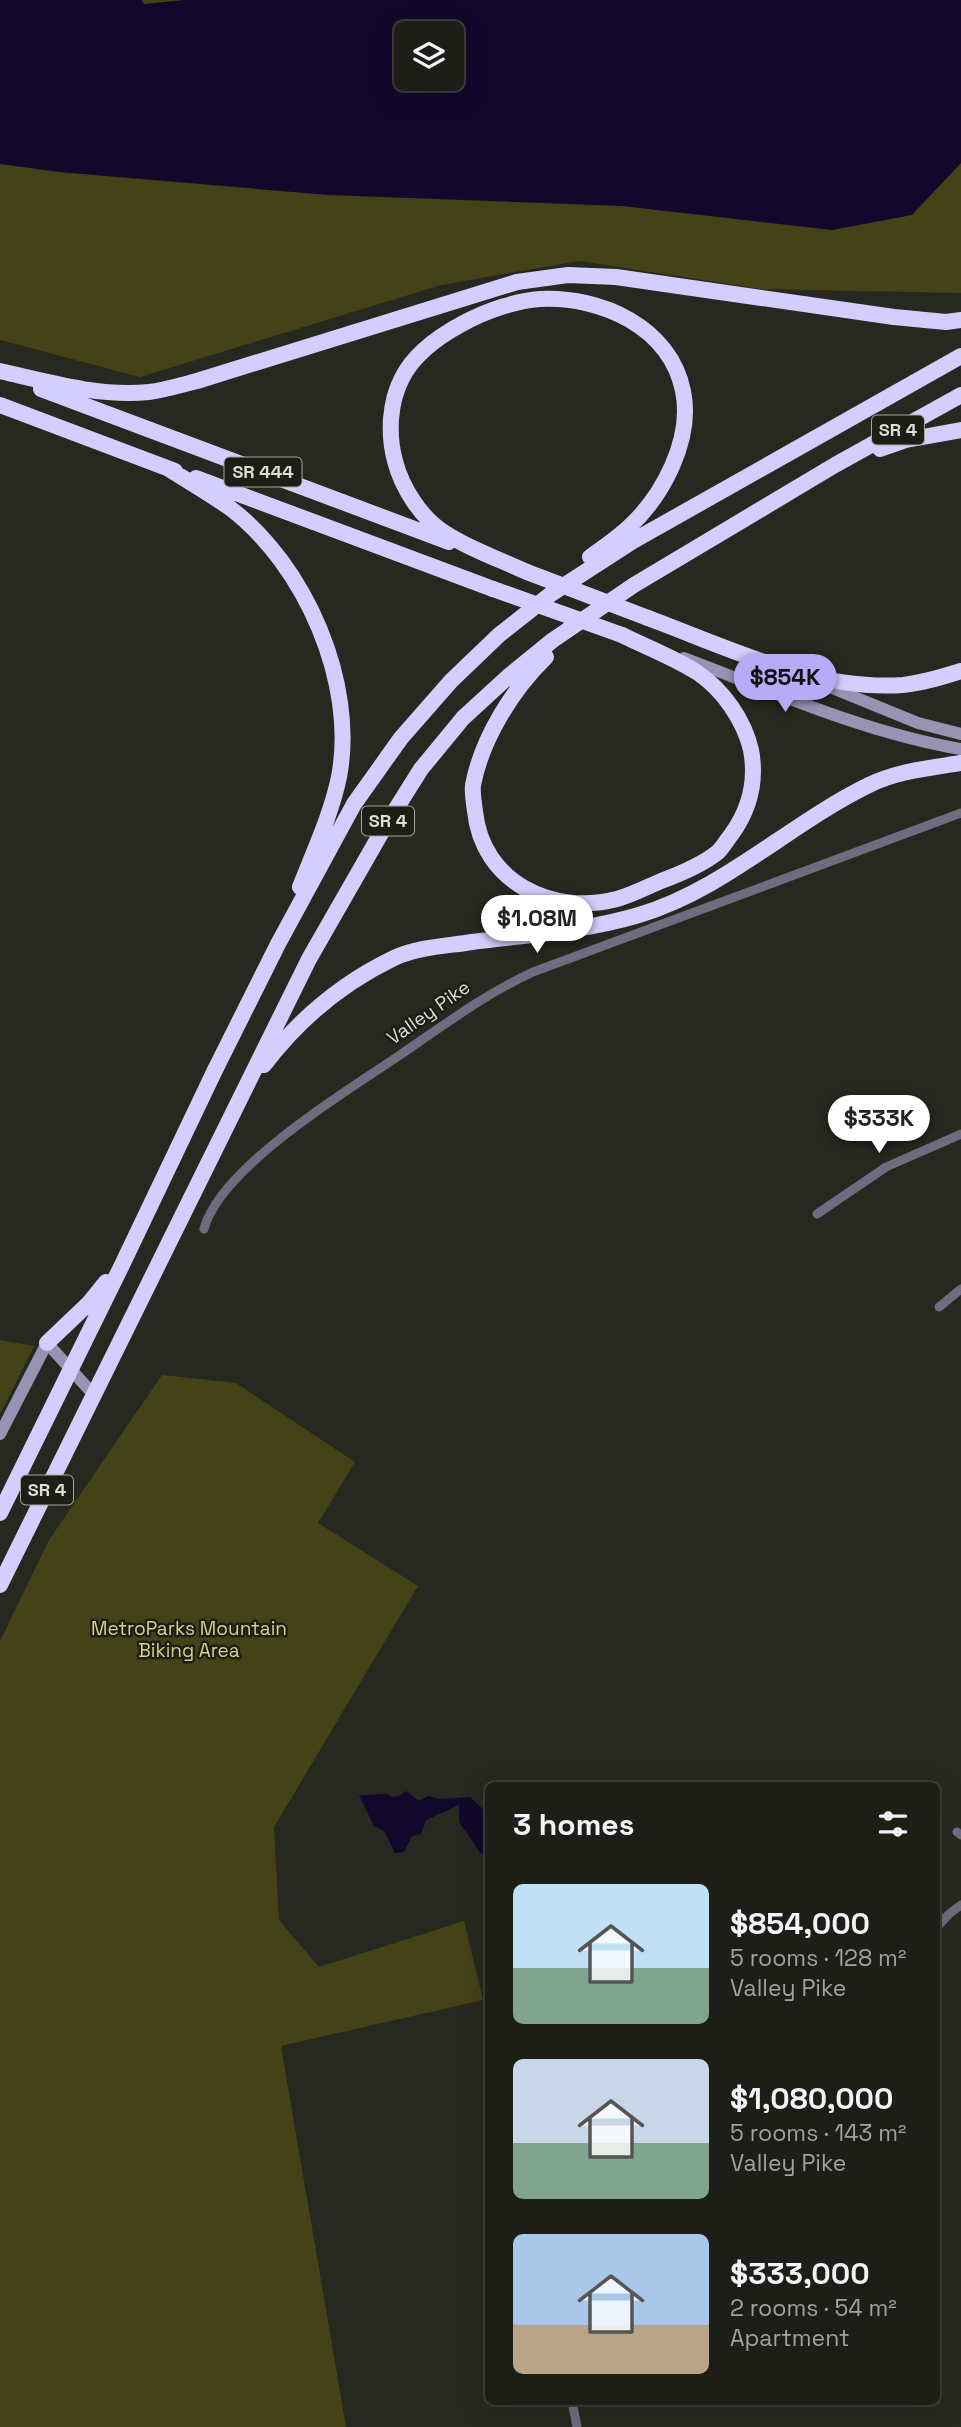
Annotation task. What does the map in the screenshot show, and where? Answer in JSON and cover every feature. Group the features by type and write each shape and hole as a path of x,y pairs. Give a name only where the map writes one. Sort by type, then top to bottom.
{"highway":[{"path":"0,372 109,393 150,392 197,381 517,282 568,275 616,277 894,317 946,322 961,320"},
{"path":"527,572 444,533 415,504 398,473 391,446 391,411 402,378 421,354 456,327 496,309 540,299 584,303 626,316 661,344 680,375 686,407 681,443 660,489 629,527 551,594"},
{"name":"SR 4","path":"0,1513 278,944 354,804 401,738 499,635 551,594 633,541 961,356"},
{"name":"SR 444","path":"0,372 785,668"},
{"name":"SR 4","path":"0,1585 309,959 421,769 463,719 553,640 634,585 835,465 961,395"},
{"name":"SR 444","path":"0,405 622,635"},
{"path":"835,465 906,440 961,430"},
{"path":"167,468 231,509 270,547 304,594 325,642 338,688 342,732 339,775 327,816 278,944"},
{"path":"600,608 532,671 504,711 483,751 473,787 477,829 493,860 516,885 547,899 578,903 616,899 681,873 719,851 741,821 748,805 754,771 748,737 729,705 698,673 622,635"},
{"path":"785,668 843,682 883,685 927,681 961,671"},
{"path":"246,1089 296,1027 325,1001 361,975 397,956 599,925 641,914 683,898 735,870 809,820 870,784 911,771 961,763"},
{"path":"47,1343 89,1303 122,1265"}],"street":[{"path":"622,635 841,717 930,744 961,749"},
{"path":"785,668 918,723 961,734"},
{"name":"Valley Pike","path":"204,1230 214,1207 224,1193 267,1149 491,992 534,972 961,813"},
{"path":"817,1214 886,1167 961,1134"},
{"path":"939,1307 961,1289"},
{"path":"0,1434 47,1343 94,1395"},
{"path":"940,1924 961,1905"},
{"path":"573,2405 577,2427"}],"green space":[{"path":"0,0 961,0 961,293 762,289 579,261 441,285 140,377 0,340"},
{"path":"0,1340 34,1346 0,1414"},
{"name":"MetroParks Mountain Biking Area","path":"162,1375 236,1383 355,1462 318,1523 418,1586 274,1827 279,1920 319,1967 464,1921 483,2000 281,2046 346,2427 0,2427 0,1641 49,1540"}],"shaded area":[{"path":"0,0 141,0 144,4 184,0 961,0 961,163 912,215 832,230 622,206 328,195 59,172 0,164"},
{"path":"406,1791 419,1801 428,1796 440,1799 470,1797 485,1811 485,1850 481,1854 459,1822 459,1805 426,1820 421,1834 412,1836 404,1852 395,1853 384,1831 374,1826 359,1795 399,1796"}]}
